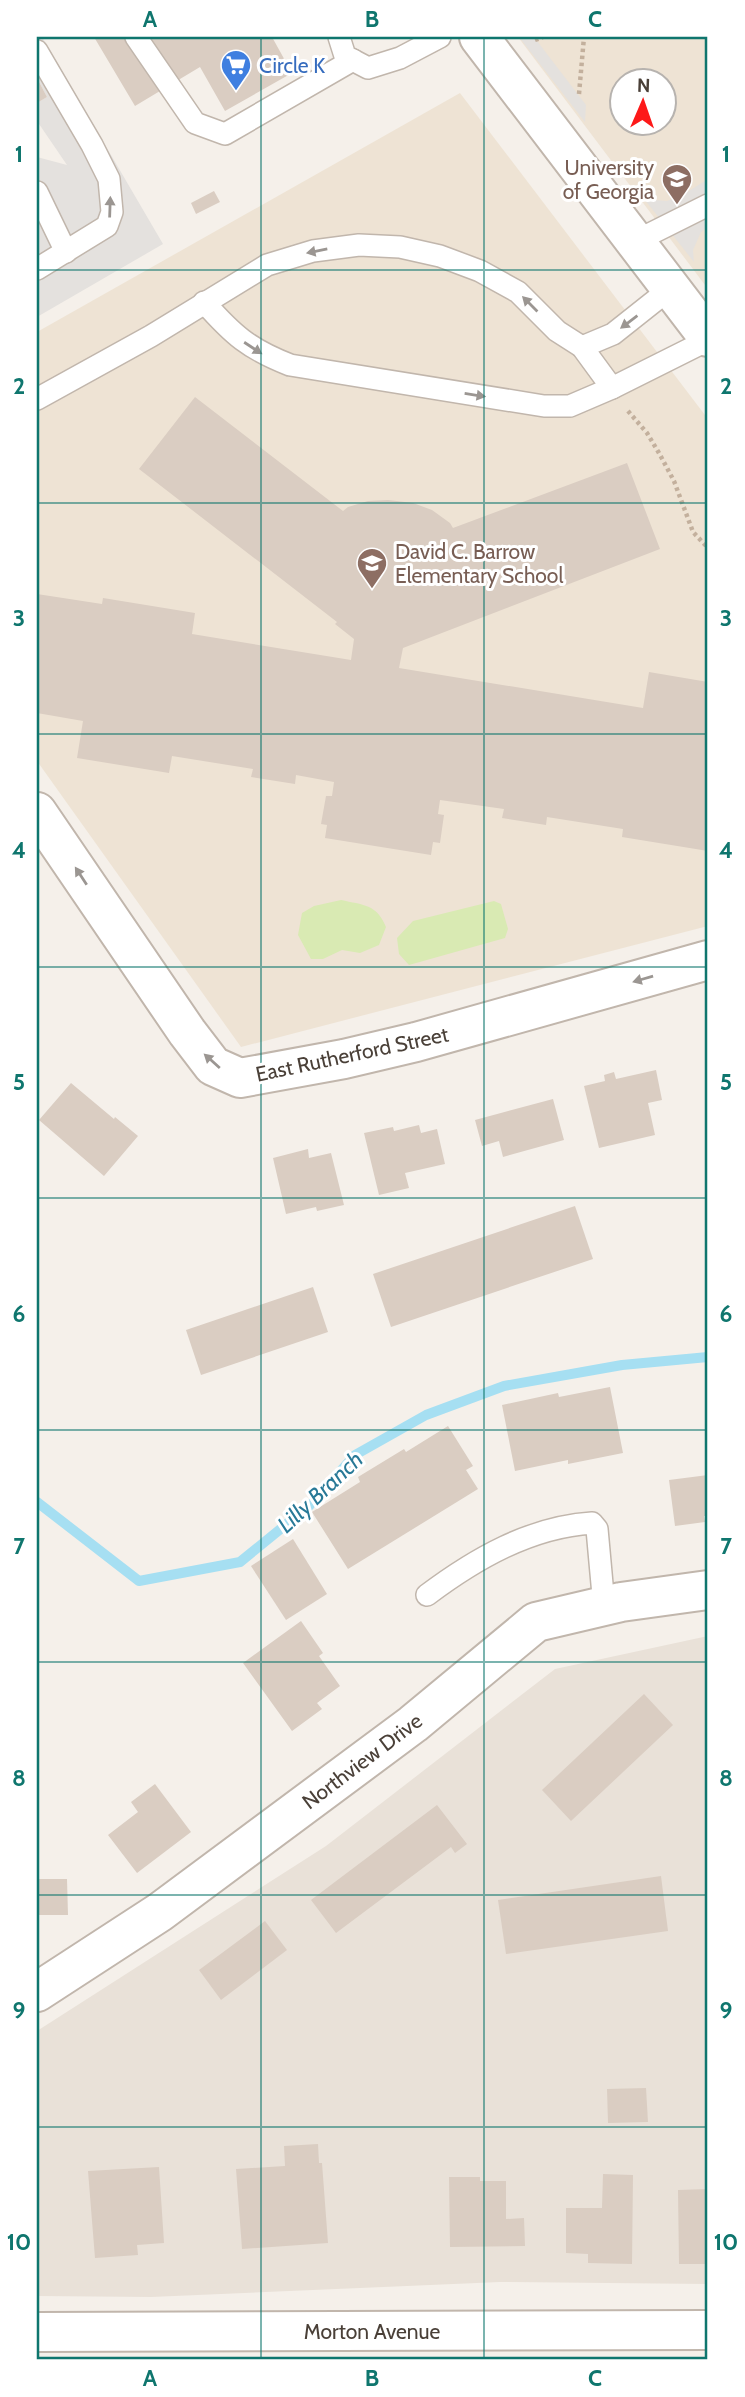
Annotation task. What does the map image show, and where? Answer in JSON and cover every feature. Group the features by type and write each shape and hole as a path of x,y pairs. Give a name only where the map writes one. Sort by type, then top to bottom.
{"street":[{"path":"479,37 708,338"},
{"name":"East Rutherford Street","path":"37,812 187,1032 213,1066 240,1078 416,1042 708,960"},
{"name":"Northview Drive","path":"37,1992 160,1912 413,1724 536,1622 604,1606 708,1590"},
{"name":"Morton Avenue","path":"37,2332 708,2330"}],"lane":[{"path":"136,37 195,123 225,135 353,60"},
{"path":"339,37 345,56 368,68 400,58 440,37"},
{"path":"37,51 109,179 112,212 107,226 37,269"},
{"path":"37,192 66,252"},
{"path":"636,241 708,205"},
{"path":"37,400 152,336 267,265 313,251 359,245 400,247 440,256 480,271 518,292 557,331 582,347 612,388"},
{"path":"582,347 613,334 671,288"},
{"path":"204,302 230,331 246,344 261,354 290,365 544,407 569,406 612,388 708,338"},
{"path":"427,1595 456,1573 514,1541 573,1524 592,1523 597,1529 604,1606"}],"path":[{"path":"535,40 543,37"},
{"path":"579,94 584,37"},
{"path":"625,408 647,433 659,453 674,481 693,532 708,548"}],"shaded area":[{"path":"37,37 42,37 163,244 37,317 37,157 67,165 37,121 37,103 47,97 37,78"},
{"name":"University of Georgia","path":"518,37 708,37 708,289"},
{"path":"519,37 534,37 586,105 585,122"},
{"name":"David C. Barrow Elementary School","path":"460,93 708,419 708,926 241,1047 37,761 37,332"},
{"path":"708,179 708,226 701,232 693,250 694,262 641,195 667,201 681,196"},
{"path":"708,1636 708,2284 500,2282 151,2297 37,2296 37,2031 326,1846 555,1669"}],"green space":[{"path":"341,900 363,905 378,914 386,927 379,945 360,953 342,950 323,959 311,959 298,935 302,913 314,906"},
{"path":"494,901 501,904 508,929 505,938 409,965 399,954 397,938 413,921"}],"building":[{"path":"94,37 272,37 292,73 225,111 200,67 135,106"},
{"path":"37,78 47,97 37,103"},
{"path":"214,191 220,202 196,214 191,203"},
{"path":"195,397 343,511 368,501 413,503 432,510 453,528 627,463 660,549 403,648 399,668 643,708 649,672 708,682 708,851 622,837 623,829 547,817 546,825 502,818 504,809 440,800 438,814 444,815 440,843 433,842 431,855 325,838 327,825 321,824 326,796 332,796 334,782 296,775 295,784 251,777 253,769 172,756 169,773 77,758 83,721 37,713 37,594 102,604 103,598 195,613 192,634 351,660 354,639 335,624 337,622 139,469"},
{"path":"656,1070 662,1100 648,1103 655,1135 599,1148 584,1086 605,1081 604,1075 614,1072 616,1079"},
{"path":"71,1083 138,1136 104,1176 39,1120"},
{"path":"553,1099 564,1140 503,1157 499,1141 482,1146 475,1120"},
{"path":"419,1125 421,1133 437,1129 445,1164 405,1173 409,1188 379,1195 364,1133 393,1127 394,1131"},
{"path":"308,1149 309,1158 331,1153 344,1205 317,1211 316,1207 286,1214 273,1158"},
{"path":"575,1206 593,1259 391,1327 373,1274"},
{"path":"313,1287 328,1332 201,1375 186,1330"},
{"path":"610,1387 623,1453 568,1464 568,1460 515,1471 502,1405 558,1393 559,1397"},
{"path":"448,1426 473,1466 466,1470 478,1489 348,1569 312,1512 360,1482 358,1477"},
{"path":"708,1475 708,1516 704,1516 705,1522 675,1526 669,1480"},
{"path":"293,1539 327,1594 286,1620 251,1566"},
{"path":"301,1621 323,1653 319,1656 340,1686 317,1703 322,1709 292,1731 243,1663"},
{"path":"644,1694 673,1725 571,1821 542,1790"},
{"path":"155,1784 191,1832 137,1873 108,1835 138,1812 131,1802"},
{"path":"437,1805 467,1844 455,1853 451,1847 336,1933 311,1900"},
{"path":"661,1876 668,1931 506,1954 498,1900"},
{"path":"37,1879 67,1879 68,1915 37,1915"},
{"path":"265,1921 287,1950 221,2000 199,1970"},
{"path":"646,2088 648,2122 608,2123 607,2089"},
{"path":"318,2144 328,2243 242,2249 236,2169 285,2166 284,2146"},
{"path":"159,2167 164,2243 137,2245 138,2255 95,2258 88,2171"},
{"path":"603,2174 633,2175 632,2264 588,2263 588,2254 566,2253 566,2208 602,2208"},
{"path":"449,2177 480,2177 480,2181 506,2181 506,2219 524,2218 525,2246 450,2247"},
{"path":"708,2189 706,2264 679,2264 678,2190"}],"waterway":[{"name":"Lilly Branch","path":"37,1502 139,1581 240,1562 310,1505 355,1455 426,1415 504,1386 622,1365 708,1357"}],"place":[{"name":"Circle K","path":"236,92"},
{"name":"University of Georgia","path":"677,206"},
{"name":"David C. Barrow Elementary School","path":"372,590"}]}
